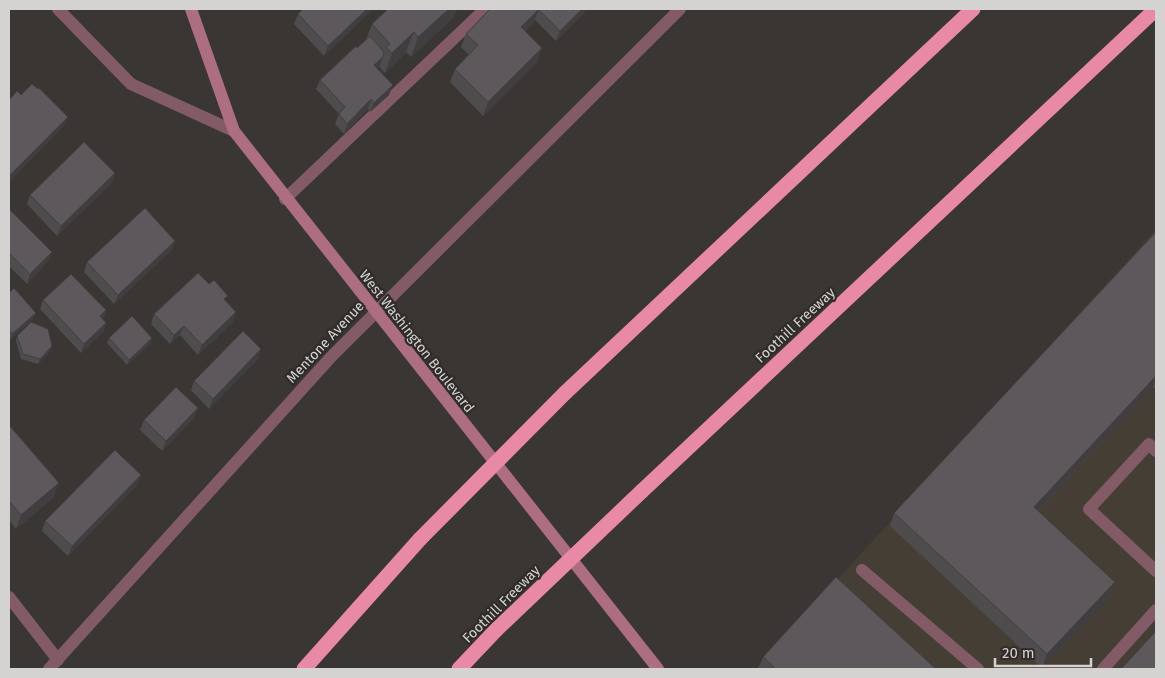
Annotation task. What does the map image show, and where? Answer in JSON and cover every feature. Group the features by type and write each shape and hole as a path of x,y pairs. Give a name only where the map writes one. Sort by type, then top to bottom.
{"highway":[{"path":"304,669 420,539 565,393 973,9"},
{"name":"Foothill Freeway","path":"459,669 496,630 642,491 1156,9"}],"main road":[{"name":"West Washington Boulevard","path":"191,9 234,131 374,312 658,669"}],"street":[{"path":"58,9 131,84 234,131"},
{"path":"286,199 484,9"},
{"name":"Mentone Avenue","path":"54,665 330,356 680,9"},
{"path":"1156,451 1149,444 1089,508 1156,571"},
{"path":"862,570 978,669"},
{"path":"9,597 54,665"},
{"path":"1103,669 1156,610"}],"shaded area":[{"path":"1156,229 1156,669 756,669"}],"building":[{"path":"303,9 367,9 328,46 298,14"},
{"path":"388,9 449,9 418,37 414,32 392,53 386,47 390,44 372,24"},
{"path":"490,9 539,9 521,27 542,48 488,102 455,69 478,45 466,34"},
{"path":"538,9 582,9 560,31"},
{"path":"370,36 384,52 383,57 374,65 393,85 374,103 371,99 347,124 339,114 345,107 320,80 356,46 357,48"},
{"path":"32,84 39,88 68,117 9,176 9,100 17,91 21,95"},
{"path":"84,142 115,173 61,226 30,195"},
{"path":"145,208 175,241 118,295 87,262"},
{"path":"9,209 52,252 30,274 9,253"},
{"path":"1155,233 1156,376 1034,507 1115,582 1047,654 894,513"},
{"path":"198,273 209,284 214,280 228,296 224,299 236,312 202,345 184,326 174,335 154,314"},
{"path":"71,274 106,310 100,316 106,323 84,344 43,300"},
{"path":"14,288 36,313 12,334 9,330 9,293"},
{"path":"132,316 152,338 129,360 109,338"},
{"path":"31,322 48,329 52,346 40,359 23,354 17,336"},
{"path":"243,331 261,349 213,399 194,381"},
{"path":"176,387 198,408 166,441 144,420"},
{"path":"9,425 59,483 21,515 9,501"},
{"path":"115,450 141,475 72,546 45,521"},
{"path":"836,577 936,669 776,669 763,657"},
{"path":"1156,631 1156,669 1121,669"}]}
